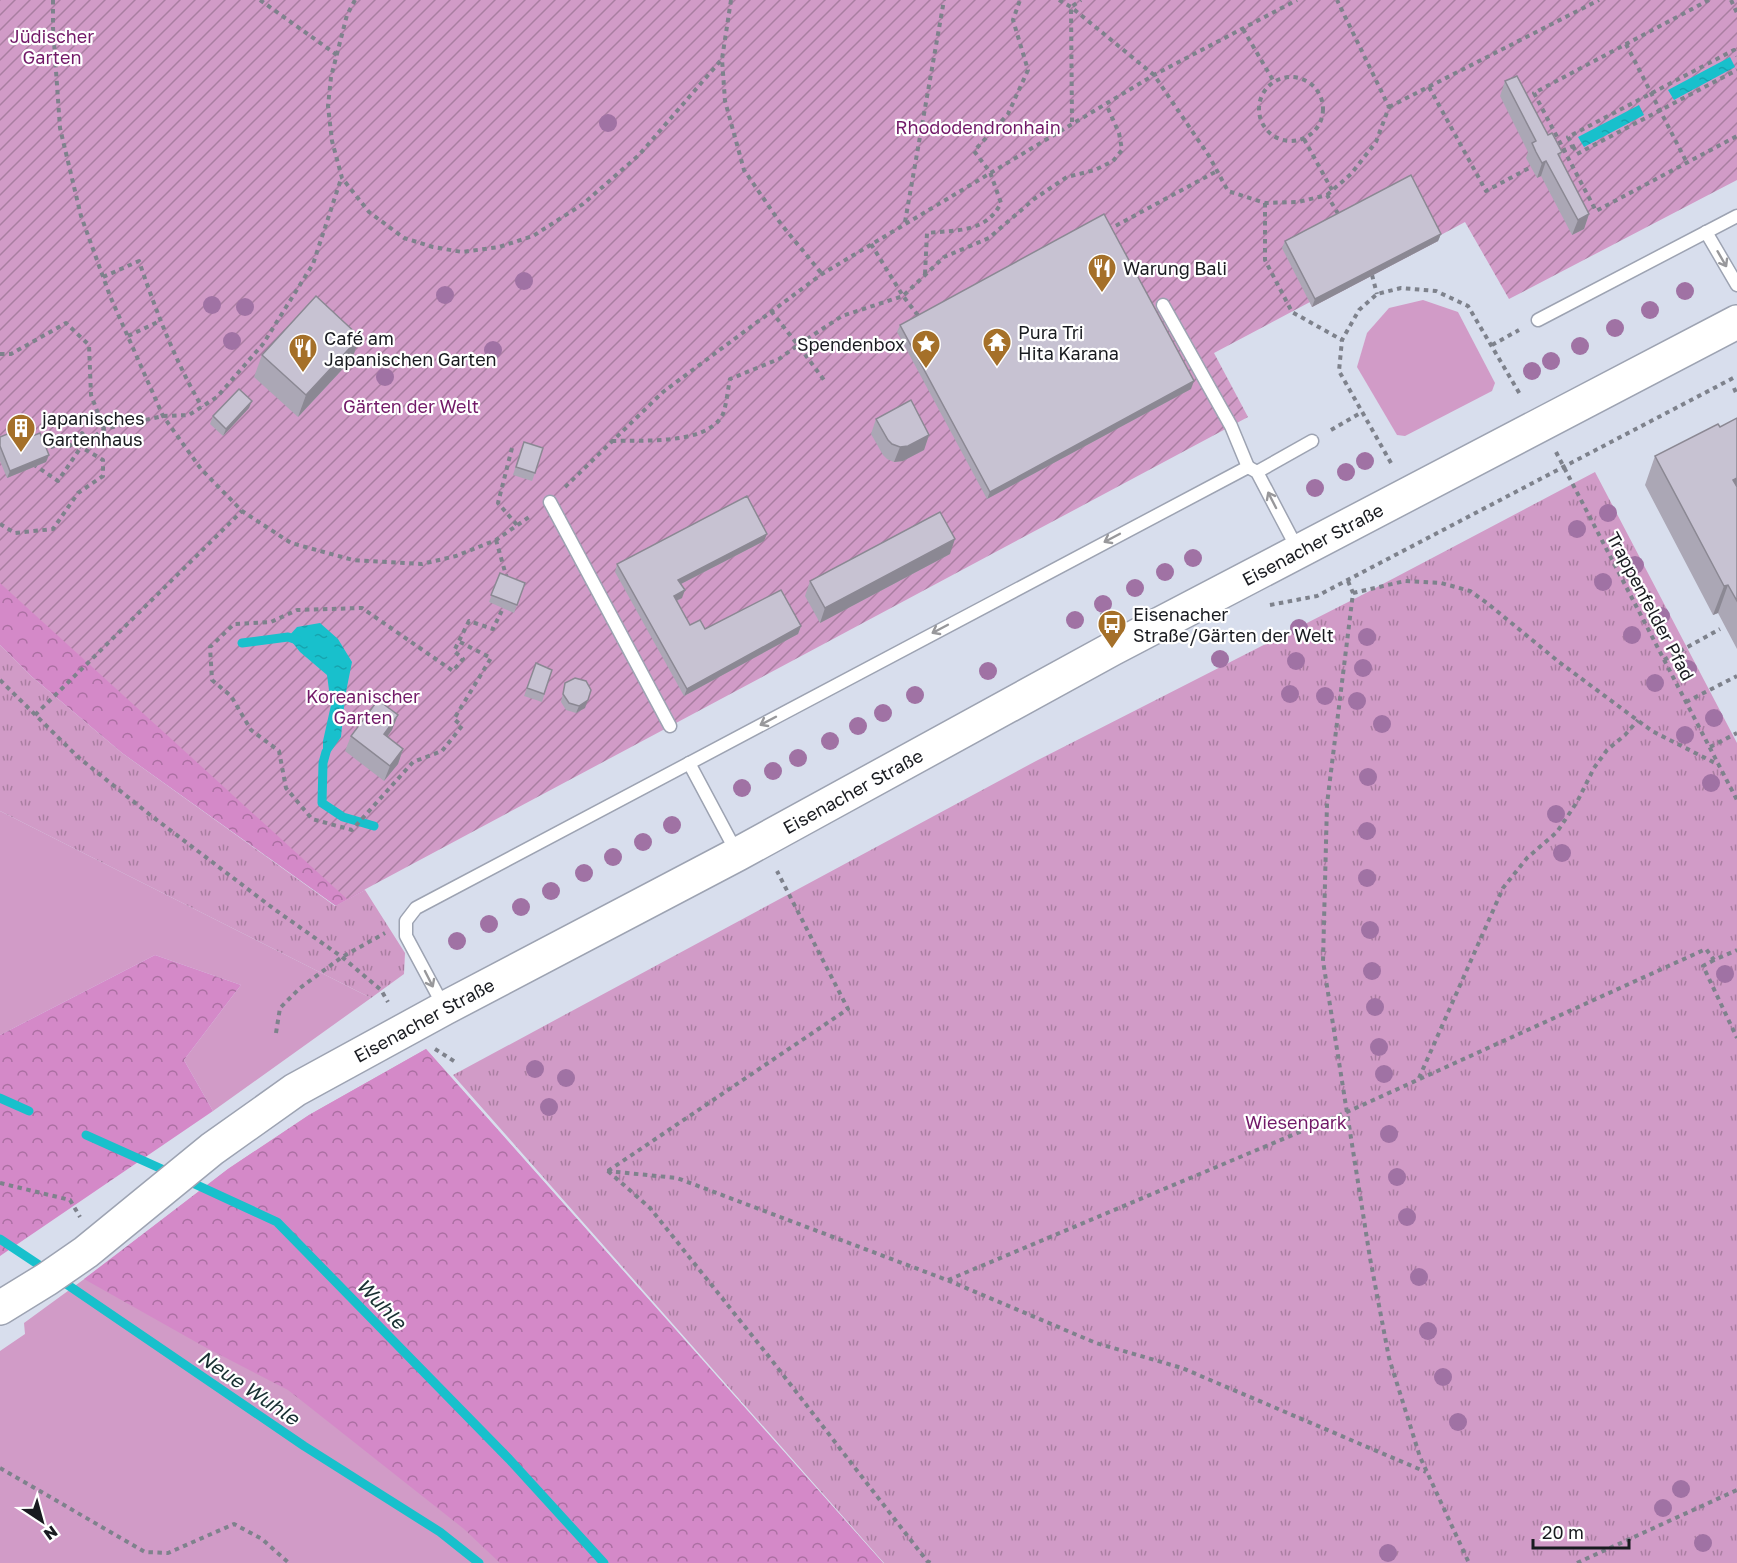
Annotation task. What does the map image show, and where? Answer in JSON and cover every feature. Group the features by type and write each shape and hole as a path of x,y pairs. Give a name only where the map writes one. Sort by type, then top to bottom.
{"street":[{"name":"Eisenacher Straße","path":"4,1306 47,1279 85,1238 154,1196 212,1149 295,1090 445,1008 738,854 1112,649 1737,322"}],"lane":[{"path":"1538,320 1737,216"},
{"path":"1706,232 1737,285"},
{"path":"1163,305 1232,426 1252,469 1299,551"},
{"path":"445,1008 406,936 406,921 416,908 1252,469 1312,441"},
{"path":"550,502 670,726"},
{"path":"689,763 738,854"}],"path":[{"path":"53,0 52,28 60,128 81,216 103,277 163,416 201,469 242,511 291,543 353,560 422,564 456,556 496,540 550,502 663,392 822,274 1154,75 1297,0"},
{"path":"260,0 337,55"},
{"path":"355,0 347,15 331,77 328,106 332,141 342,178 369,213 404,238 433,247 462,252 499,247 533,236 583,204 639,155 722,59"},
{"path":"731,0 722,59 725,100 744,170 782,224 822,274"},
{"path":"905,223 944,0"},
{"path":"925,275 927,233 975,228 996,213 1001,203 990,172 974,151 1008,114 1028,70 1013,20 1020,0"},
{"path":"1059,0 1071,7 1154,75 1228,191 1265,203 1298,202 1327,195 1352,174 1376,142 1389,107 1599,0"},
{"path":"1071,7 1081,0"},
{"path":"1338,0 1389,107"},
{"path":"1709,0 1534,93 1596,211 1737,136"},
{"path":"1731,0 1737,13"},
{"path":"1071,7 1072,123"},
{"path":"1243,29 1274,82"},
{"path":"1626,44 1687,163"},
{"path":"1737,56 1734,50 1568,137 1577,154 1737,70"},
{"path":"1280,78 1300,78 1310,83 1322,99 1322,119 1317,128 1304,139 1291,142 1281,140 1272,136 1263,126 1258,110 1260,99 1264,90 1274,82 1280,78"},
{"path":"1429,87 1486,190 1531,167"},
{"path":"612,441 673,439 696,435 714,426 724,414 730,380 779,359 842,316 903,296 944,257 989,238 1034,199 1068,177 1095,170 1113,161 1122,150 1119,133 1106,104"},
{"path":"1304,139 1332,190"},
{"path":"1557,153 1573,146"},
{"path":"1106,231 1217,171"},
{"path":"29,461 58,481 81,447 104,429 163,416 189,415 217,397 263,344 313,264 342,178"},
{"path":"1327,195 1340,218"},
{"path":"1265,203 1265,260 1292,312 1342,340"},
{"path":"871,243 903,296 921,320"},
{"path":"103,277 138,261 160,321 189,386 202,407"},
{"path":"1372,275 1377,294"},
{"path":"1390,463 1339,370 1342,340 1359,310 1377,294 1401,288 1436,291 1468,306 1521,396"},
{"path":"771,311 824,380"},
{"path":"1492,345 1538,320"},
{"path":"128,336 160,321"},
{"path":"0,354 11,354 66,323 88,345 91,395 104,429"},
{"path":"1469,1563 1420,1457 1389,1358 1370,1258 1323,961 1327,804 1353,593 1347,581 1737,376"},
{"path":"1734,388 1737,395"},
{"path":"1312,441 1362,412"},
{"name":"Trappenfelder Pfad","path":"1540,425 1737,800"},
{"path":"35,452 54,446 69,446 82,433 88,441"},
{"path":"0,524 15,533 53,529 78,493 103,476 103,460 81,447"},
{"path":"512,448 498,502 517,525"},
{"path":"35,715 242,511"},
{"path":"496,540 510,588"},
{"path":"1353,593 1406,581 1441,583 1470,591 1559,662 1652,730 1719,765"},
{"path":"460,642 491,658 454,720 462,726 442,751 413,762 352,830 312,819 286,788 279,751 251,730 231,696 212,680 210,647 234,624 271,622 297,610 362,608 453,672 463,659 454,651 469,621 493,629 508,598"},
{"path":"1664,660 1720,628"},
{"path":"1686,702 1737,676"},
{"path":"0,680 78,757 274,909 342,957 381,990 389,1003"},
{"path":"1419,1080 1503,888 1527,858 1557,832 1607,750 1638,720"},
{"path":"1710,747 1737,733"},
{"path":"608,1171 848,1009 777,871"},
{"path":"276,1033 280,1008 300,988 342,957 406,921"},
{"path":"947,1280 1347,1112 1706,949 1714,960"},
{"path":"1737,950 1703,966 1737,1038"},
{"path":"434,1048 457,1063"},
{"path":"608,1171 677,1178 947,1280 1096,1343 1182,1368 1428,1473"},
{"path":"608,1171 650,1208 927,1561 931,1563"},
{"path":"0,1183 70,1200 85,1238"},
{"path":"0,1468 145,1552 168,1553 234,1524 262,1539 289,1563"},
{"path":"1577,1563 1737,1490"}],"green space":[{"name":"Gärten der Welt","path":"0,0 1737,0 1737,180 1509,299 1465,222 1437,237 1438,241 1312,307 1310,302 1214,353 1248,417 347,899 0,583"},
{"path":"1423,300 1458,312 1495,383 1492,391 1405,436 1397,435 1357,367 1367,333 1389,308"},
{"name":"Wiesenpark","path":"1595,472 1737,743 1737,1563 884,1563 453,1075 1036,761 1362,595"},
{"path":"0,557 365,890 336,906 122,753 31,676 0,645"},
{"path":"0,645 31,676 122,753 335,906 365,890 405,953 404,974 371,998 0,811"},
{"path":"0,811 371,998 213,1111 184,1060 241,985 155,955 0,1035"},
{"path":"155,955 241,985 184,1060 213,1111 0,1256 0,1035"},
{"path":"426,1049 883,1563 0,1563 0,1351 25,1334 24,1323 228,1169 309,1115"},
{"path":"426,1049 883,1563 500,1563 464,1529 288,1390 203,1346 84,1279 228,1169 309,1115"}],"water":[{"path":"1730,57 1735,67 1674,100 1668,90"},
{"path":"1639,105 1644,115 1584,147 1578,137"},
{"path":"320,623 338,639 352,662 345,697 341,737 323,763 323,741 331,705 327,675 300,652 288,637 297,627"}],"building":[{"path":"1517,76 1548,135 1552,133 1562,152 1558,154 1589,214 1578,220 1546,161 1542,163 1536,152 1532,143 1536,141 1505,81"},
{"path":"1411,175 1441,234 1315,299 1285,241"},
{"path":"1104,214 1194,381 990,492 900,325"},
{"path":"316,296 360,337 306,395 262,355"},
{"path":"239,389 252,401 226,429 213,416"},
{"path":"911,400 929,435 908,446 900,447 888,440 876,419"},
{"path":"1737,418 1737,478 1733,480 1737,487 1737,601 1728,585 1724,586 1655,456 1718,424 1720,427"},
{"name":"japanisches Gartenhaus","path":"22,428 27,438 40,433 49,455 10,471 0,446 0,437"},
{"path":"524,442 543,448 535,473 516,467"},
{"path":"747,496 767,534 678,580 685,590 674,596 690,625 700,620 705,629 781,590 801,626 687,689 617,564"},
{"path":"940,512 955,539 825,608 810,581"},
{"path":"500,573 525,583 517,605 491,595"},
{"path":"536,663 552,670 544,694 527,688"},
{"path":"575,678 586,681 591,690 588,700 579,706 569,703 563,694 565,683"},
{"path":"378,700 398,715 384,734 403,749 390,766 351,736"}],"waterway":[{"path":"242,643 288,637 297,640"},
{"path":"326,752 323,763 322,803 343,817 374,826"},
{"name":"Wuhle","path":"0,1098 29,1111"},
{"name":"Wuhle","path":"86,1135 173,1174"},
{"name":"Wuhle","path":"186,1180 277,1222 509,1459 604,1563"},
{"name":"Neue Wuhle","path":"0,1239 48,1271"},
{"name":"Neue Wuhle","path":"59,1279 304,1446 440,1532 479,1563"}],"place":[{"name":"Warung Bali","path":"1102,294"},
{"name":"Pura Tri Hita Karana","path":"997,368"},
{"name":"Spendenbox","path":"926,370"},
{"name":"Café am Japanischen Garten","path":"303,374"},
{"name":"japanisches Gartenhaus","path":"21,454"},
{"name":"Eisenacher Straße/Gärten der Welt","path":"1112,650"}],"park label":[{"name":"Jüdischer Garten","path":"52,46"},
{"name":"Rhododendronhain","path":"978,127"},
{"name":"Koreanischer Garten","path":"363,706"}]}
